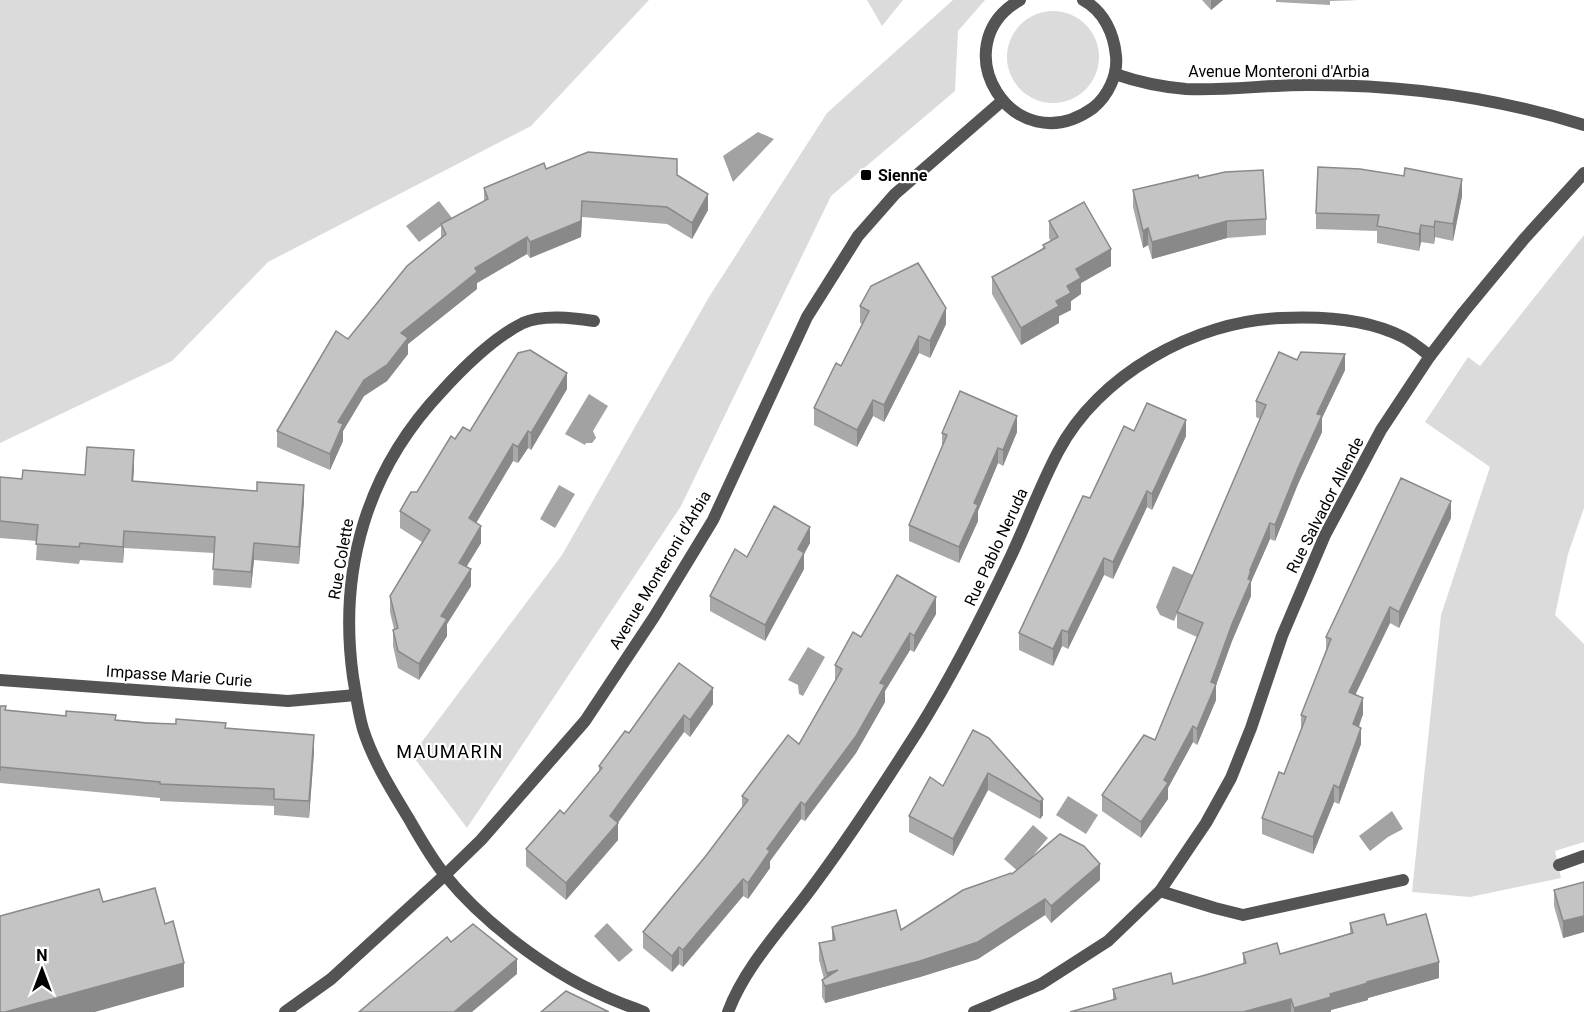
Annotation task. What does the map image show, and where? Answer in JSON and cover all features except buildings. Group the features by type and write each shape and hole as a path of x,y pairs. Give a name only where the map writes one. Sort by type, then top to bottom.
{"street":[{"path":"1020,0 1000,16 989,36 985,59 990,81 1002,101 1019,115 1041,123 1064,122 1080,117 1098,104 1111,85 1115,74 1117,63 1115,40 1105,20 1089,3 1083,0"},
{"name":"Avenue Monteroni d'Arbia","path":"1115,74 1143,83 1187,89 1313,85 1382,87 1515,107 1584,125"},
{"name":"Avenue Monteroni d'Arbia","path":"285,1012 331,979 445,875 481,840 585,722 654,617 713,520 807,317 858,236 895,194 1002,101"},
{"name":"Rue Salvador Allende","path":"974,1012 1041,984 1108,941 1161,891 1206,823 1231,778 1251,728 1281,636 1325,535 1381,430 1430,356 1524,238 1584,173"},
{"name":"Rue Colette","path":"445,875 386,780 364,730 350,652 349,620 354,565 362,524 378,482 399,444 421,413 487,348 524,322 558,317 594,321"},
{"name":"Rue Pablo Neruda","path":"728,1012 744,979 867,810 922,723 974,633 1058,451 1094,403 1125,375 1156,354 1192,337 1230,325 1268,318 1305,317 1378,326 1405,338 1430,356"},
{"name":"Impasse Marie Curie","path":"0,680 288,701 356,695"},
{"path":"1559,865 1584,856"},
{"path":"445,875 480,913 541,962 598,994 644,1012"},
{"path":"1161,891 1243,915 1403,880"}],"shaded area":[{"path":"0,0 649,0 531,126 268,262 172,361 0,443"},
{"path":"867,0 903,0 882,26"},
{"path":"953,0 985,0 958,31 955,91 831,196 681,506 467,828 412,755 562,555 709,297 827,113"},
{"path":"1053,11 1070,15 1085,25 1095,40 1099,57 1095,74 1085,89 1070,99 1053,103 1036,99 1021,89 1011,74 1007,57 1011,40 1021,25 1036,15"},
{"path":"758,132 774,139 733,182 723,156"},
{"path":"439,201 452,218 419,242 406,226"},
{"path":"1584,235 1584,508 1568,554 1555,615 1584,644 1584,842 1555,851 1561,878 1470,897 1412,892 1441,615 1490,467 1425,422 1468,357 1480,366"},
{"path":"589,394 608,406 593,431 596,438 592,443 585,445 565,434"},
{"path":"559,485 575,494 555,528 540,519"},
{"path":"1173,566 1193,575 1174,621 1160,615 1156,607"},
{"path":"808,647 825,657 803,696 799,694 798,685 788,680"},
{"path":"1068,796 1098,815 1086,834 1056,815"},
{"path":"1392,811 1403,829 1370,851 1359,836"},
{"path":"1033,825 1048,838 1019,872 1004,859"},
{"path":"607,923 633,950 619,962 594,936"}],"place":[{"name":"Sienne","path":"866,175"}],"district":[{"name":"MAUMARIN","path":"450,751"}]}
